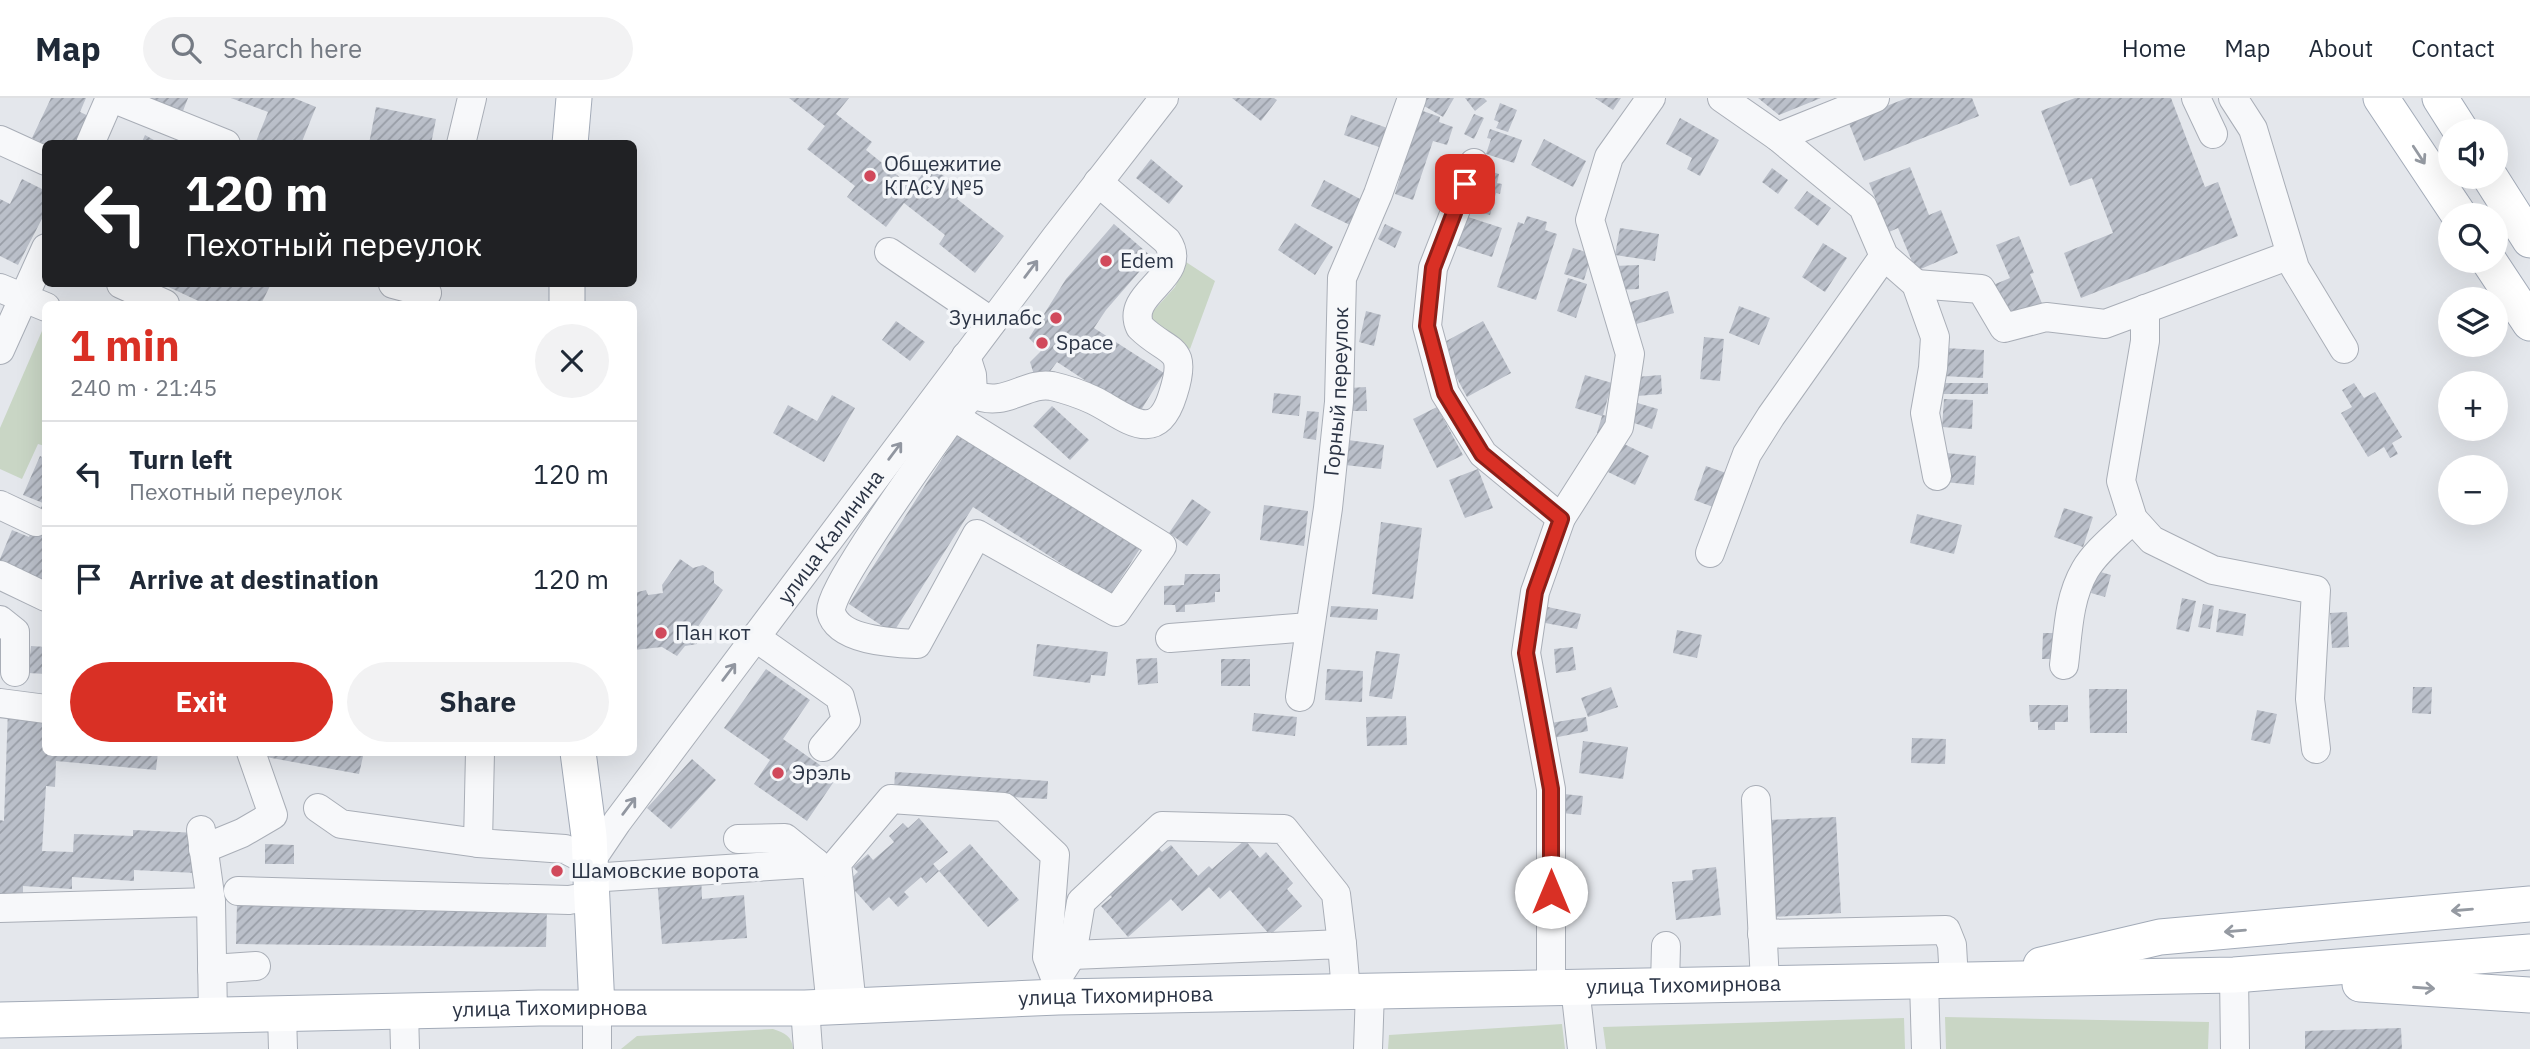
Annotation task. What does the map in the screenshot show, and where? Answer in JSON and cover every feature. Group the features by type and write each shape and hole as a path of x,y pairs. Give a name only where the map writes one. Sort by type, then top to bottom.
{"main road":[{"path":"570,140 573,98"},
{"path":"2381,98 2451,203"},
{"path":"2440,98 2453,119"},
{"path":"2498,189 2530,240"},
{"path":"2497,273 2530,323"},
{"path":"579,756 589,836 597,1008"},
{"path":"1953,980 2160,937 2530,904"},
{"path":"2234,975 2530,952"},
{"path":"2234,975 2530,995"},
{"name":"улица Тихомирнова","path":"0,1020 404,1011 829,1007 1057,988 1358,991 2234,975"}],"street":[{"path":"92,140 111,98 216,140"},
{"path":"462,140 472,98"},
{"name":"улица Калинина","path":"590,879 617,822 966,356 1164,98"},
{"name":"Горный переулок","path":"1300,696 1328,508 1339,402 1342,278 1377,194 1412,98"},
{"path":"1582,1049 1563,987 1551,789 1526,653 1535,592 1561,519 1619,427 1630,354 1590,220 1609,157 1651,98"},
{"path":"1722,98 1777,137 1863,207 1884,256 1916,284 1935,337 1925,413 1937,476"},
{"path":"1777,137 1875,98"},
{"path":"2196,98 2213,134"},
{"path":"2233,98 2253,129 2295,268 2344,349"},
{"path":"0,140 42,159"},
{"path":"1474,163 1433,268 1427,326 1445,393 1482,454 1561,519"},
{"path":"974,394 982,398 1002,398 1035,387 1051,386 1093,400 1127,421 1146,425 1156,421 1169,403 1179,363 1172,351 1140,327 1136,313 1139,304 1169,270 1173,261 1171,248 1167,241 1098,182"},
{"path":"889,252 992,322"},
{"path":"1916,284 1981,289 2004,328 2046,317 2105,324 2290,254"},
{"path":"1710,553 1748,454 1771,416 1884,256"},
{"path":"0,350 42,257"},
{"path":"128,287 158,301"},
{"path":"2145,309 2145,341 2121,481 2133,519 2151,540 2213,570 2316,590 2310,699 2316,749"},
{"path":"953,416 1162,546 1116,612 977,534 917,644 889,643 862,636 845,629 836,621 831,611 832,601 850,569 953,416 974,394 966,356"},
{"path":"0,505 36,522"},
{"path":"2064,665 2071,607 2084,571 2133,519"},
{"path":"0,575 42,595"},
{"path":"0,620 15,632 15,672"},
{"path":"1170,638 1309,627"},
{"path":"755,638 840,698 846,720 823,747"},
{"path":"0,703 42,708"},
{"path":"214,1016 211,902 202,840 242,833 273,815 252,756"},
{"path":"478,843 480,756"},
{"path":"808,1049 849,965 837,863 891,799 1004,807 1055,855 1047,957 1057,988"},
{"path":"1756,800 1765,983"},
{"path":"318,808 341,824 478,843 565,849 590,879"},
{"path":"1057,988 1072,955 1081,902 1162,826 1284,829 1336,894 1342,944 1358,991 1368,1049"},
{"path":"738,839 785,838 816,863 829,1007"},
{"path":"238,891 569,900 590,879 816,863"},
{"path":"0,908 211,902"},
{"path":"1762,934 1946,930 1952,945 1953,980 1926,1049"},
{"path":"1072,955 1342,944"},
{"path":"1665,985 1666,946"},
{"path":"212,969 256,966"},
{"path":"2234,975 2235,1049"},
{"path":"597,1008 597,1049"},
{"path":"404,1011 405,1049"},
{"path":"282,1014 283,1049"}],"green space":[{"path":"1186,262 1215,281 1190,349 1150,324 1147,318 1175,287"},
{"path":"42,331 42,445 38,444 22,479 0,469 0,428"},
{"path":"1945,1017 2209,1022 2208,1049 1946,1049"},
{"path":"1904,1018 1905,1049 1606,1049 1603,1027"},
{"path":"1562,1024 1565,1049 1388,1049 1389,1035"},
{"path":"773,1029 787,1036 793,1049 621,1049 637,1036"}],"building":[{"path":"51,98 86,98 80,112 93,118 83,140 42,140 42,143 32,138"},
{"path":"136,98 188,98 181,116"},
{"path":"231,98 294,98 316,107 303,140 257,140 268,112"},
{"name":"Общежитие КГАСУ №5","path":"789,98 849,98 836,114 872,142 866,150 912,187 930,165 963,191 957,199 1004,236 975,273 939,244 945,235 904,203 886,227 847,197 855,186 807,149 825,126"},
{"path":"1232,98 1274,98 1277,100 1261,121"},
{"path":"1422,98 1454,98 1443,117 1419,103"},
{"path":"1465,98 1484,98 1487,101 1475,111"},
{"path":"1595,98 1621,98 1613,110"},
{"path":"1758,98 1821,98 1779,115"},
{"path":"1907,98 1972,98 1979,116 1864,161 1848,121"},
{"path":"2075,98 2171,98 2205,187 2218,182 2238,236 2081,298 2064,253 2113,233 2092,178 2070,186 2041,111"},
{"path":"1500,103 1517,110 1508,132 1496,128 1499,122 1494,120"},
{"path":"376,107 436,119 432,140 370,140"},
{"path":"1420,110 1440,117 1439,122 1453,127 1447,145 1433,141 1413,200 1395,194"},
{"path":"1474,114 1484,118 1474,139 1464,134"},
{"path":"1351,115 1390,129 1382,148 1344,135"},
{"path":"1680,118 1719,140 1700,176 1687,169 1692,158 1666,144"},
{"path":"1490,129 1522,140 1514,163 1486,154 1491,139 1487,138"},
{"path":"1544,139 1586,161 1573,187 1531,165"},
{"path":"1151,159 1183,186 1169,204 1136,178"},
{"path":"1910,167 1929,215 1941,210 1958,253 1916,271 1898,228 1889,232 1869,183"},
{"path":"1772,168 1788,180 1778,194 1762,182"},
{"path":"1486,170 1499,174 1497,183 1502,184 1500,194 1496,193 1490,215 1470,210 1470,184 1482,187"},
{"path":"22,179 42,189 42,219 18,265 0,256 0,199 10,204"},
{"path":"1324,180 1364,201 1352,226 1311,206"},
{"path":"1807,191 1831,208 1818,226 1794,208"},
{"path":"1465,216 1502,228 1492,257 1455,245"},
{"path":"1527,216 1547,222 1545,230 1557,234 1536,300 1497,287 1518,222 1524,224"},
{"path":"1295,223 1333,247 1315,275 1278,250"},
{"path":"1114,224 1152,257 1094,328 1164,373 1138,415 1057,362 1048,374 1036,381 1030,362 1041,351 1029,338 1066,279"},
{"path":"1385,224 1402,232 1395,248 1378,239"},
{"path":"1620,228 1659,234 1655,261 1615,255"},
{"path":"2019,236 2034,273 2030,274 2043,306 2008,321 1993,285 2010,278 1996,245"},
{"path":"1823,243 1847,258 1825,292 1802,277"},
{"path":"1573,248 1592,254 1584,280 1564,274"},
{"path":"1639,265 1639,289 1614,290 1614,266"},
{"path":"1568,278 1587,284 1576,318 1557,311"},
{"path":"168,287 270,287 262,301 199,301"},
{"path":"1668,291 1674,313 1633,325 1627,303"},
{"path":"1739,306 1770,318 1759,345 1729,333"},
{"path":"1366,311 1381,315 1374,346 1359,342"},
{"path":"896,321 925,342 910,361 882,340"},
{"path":"1483,321 1511,373 1467,397 1439,345"},
{"path":"1704,337 1724,339 1720,381 1700,379"},
{"path":"1944,348 1984,350 1983,378 1942,376"},
{"path":"1585,375 1612,383 1603,415 1614,418 1609,436 1597,433 1602,416 1575,408"},
{"path":"1661,375 1662,394 1637,396 1636,377"},
{"path":"1943,383 1988,383 1988,394 1943,394"},
{"path":"2354,383 2364,398 2375,392 2402,437 2392,443 2398,454 2390,458 2384,447 2368,457 2341,413 2352,407 2342,390"},
{"path":"1366,387 1367,411 1349,411 1349,388"},
{"path":"1274,393 1301,396 1299,416 1272,413"},
{"path":"832,395 855,408 824,462 773,433 788,405 817,421"},
{"path":"1944,399 1973,400 1972,429 1942,427"},
{"path":"1634,402 1658,409 1652,429 1628,421"},
{"path":"1052,406 1089,440 1070,460 1033,426"},
{"path":"1437,407 1463,455 1437,468 1413,419"},
{"path":"1307,411 1319,412 1316,440 1303,438"},
{"path":"960,431 1141,547 1110,595 973,507 893,633 849,604"},
{"path":"1348,440 1384,445 1381,469 1345,465"},
{"path":"1622,443 1649,456 1635,485 1608,472"},
{"path":"1947,453 1976,456 1974,485 1945,482"},
{"path":"40,456 42,503 23,495"},
{"path":"1706,466 1729,474 1716,508 1694,500"},
{"path":"1478,469 1493,508 1465,518 1449,480"},
{"path":"1192,499 1211,512 1187,546 1169,533"},
{"path":"42,505 42,587 0,570 0,559 12,530 29,537"},
{"path":"1264,505 1308,511 1304,546 1260,540"},
{"path":"2064,508 2093,517 2083,547 2054,537"},
{"path":"1917,514 1962,525 1954,554 1910,543"},
{"path":"1381,522 1422,528 1413,599 1372,594"},
{"path":"680,559 693,568 703,565 714,572 714,583 723,590 695,631 697,644 685,646 677,656 662,647 637,650 637,592 646,590 648,595 663,593 662,585"},
{"path":"2097,571 2111,575 2105,597 2091,593"},
{"path":"1185,574 1220,574 1220,592 1215,592 1215,602 1185,605 1185,612 1176,612 1175,605 1164,605 1164,586 1184,585"},
{"path":"2182,598 2196,601 2189,632 2176,629"},
{"path":"2203,604 2214,606 2210,629 2198,627"},
{"path":"1331,606 1378,609 1377,620 1330,617"},
{"path":"1543,606 1581,614 1577,629 1540,622"},
{"path":"2219,609 2246,614 2243,636 2216,632"},
{"path":"2347,612 2349,647 2332,648 2330,613"},
{"path":"1677,630 1702,635 1697,658 1673,653"},
{"path":"2043,633 2060,633 2059,659 2042,659"},
{"path":"1037,644 1108,652 1105,676 1091,675 1090,683 1033,676"},
{"path":"31,646 42,647 42,674 28,673"},
{"path":"1573,647 1576,670 1556,673 1554,649"},
{"path":"1376,651 1400,654 1392,699 1369,696"},
{"path":"1157,658 1158,683 1138,685 1136,659"},
{"path":"1221,659 1250,659 1250,686 1221,686"},
{"path":"766,669 810,700 783,739 837,777 807,821 754,784 770,760 724,728"},
{"path":"1327,669 1363,671 1362,702 1325,700"},
{"path":"1611,687 1618,707 1588,717 1581,698"},
{"path":"2413,687 2432,687 2431,714 2412,713"},
{"path":"2089,689 2127,689 2127,733 2090,733"},
{"path":"2029,705 2068,705 2068,722 2055,722 2055,730 2038,730 2038,722 2030,722"},
{"path":"8,709 42,713 42,756 158,756 156,770 56,761 55,787 46,786 42,851 73,852 74,834 133,836 133,830 198,833 196,873 134,870 134,881 72,877 72,889 23,886 23,896 0,895 0,820 4,821"},
{"path":"2257,710 2277,714 2270,744 2251,740"},
{"path":"1254,713 1297,717 1295,736 1252,731"},
{"path":"1406,716 1407,745 1367,746 1366,717"},
{"path":"1586,717 1588,731 1553,738 1551,723"},
{"path":"1912,738 1946,739 1945,764 1911,763"},
{"path":"1583,741 1628,747 1623,779 1579,773"},
{"path":"266,756 363,756 359,774"},
{"path":"692,759 716,780 671,829 647,808"},
{"path":"895,772 1048,781 1047,799 894,790"},
{"path":"1564,794 1583,796 1581,815 1562,813"},
{"path":"1836,817 1841,913 1772,917 1768,820"},
{"path":"919,818 948,852 933,864 939,871 926,883 921,877 904,892 909,897 898,907 889,897 873,911 847,882 858,872 853,867 868,854 873,860 894,842 889,836 903,823 908,828"},
{"path":"1245,840 1260,858 1266,852 1293,883 1287,889 1302,906 1270,935 1230,890 1220,899 1209,887 1182,911 1171,899 1128,937 1101,906 1112,897 1108,893 1159,849 1162,852 1171,845 1198,876 1209,866 1212,869"},
{"path":"265,844 294,845 294,864 265,864"},
{"path":"970,844 1019,900 988,927 939,871"},
{"path":"1716,867 1721,915 1676,920 1672,882 1693,880 1692,870"},
{"path":"701,874 702,899 744,895 747,938 662,944 657,877"},
{"path":"237,904 547,907 546,947 236,944"},
{"path":"2401,1028 2402,1049 2305,1049 2305,1031"}],"place":[{"name":"Общежитие КГАСУ №5","path":"870,176"},
{"name":"Edem","path":"1106,261"},
{"name":"Зунилабс","path":"1056,318"},
{"name":"Space","path":"1042,343"},
{"name":"Пан кот","path":"661,633"},
{"name":"Эрэль","path":"778,773"},
{"name":"Шамовские ворота","path":"557,871"}],"route":[{"path":"1465,184 1433,268 1427,326 1445,393 1482,454 1561,519 1535,592 1526,653 1551,789 1551,892"}]}
